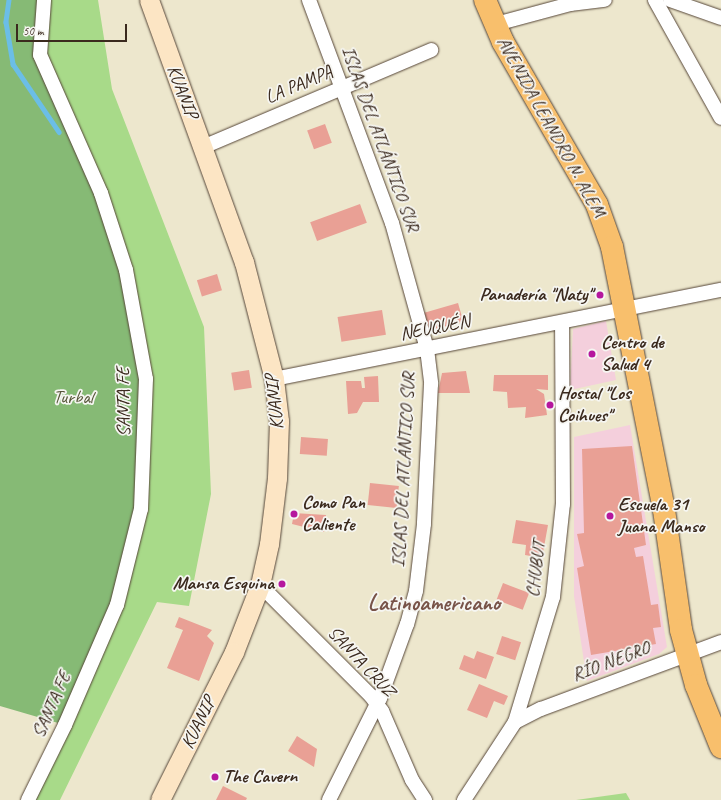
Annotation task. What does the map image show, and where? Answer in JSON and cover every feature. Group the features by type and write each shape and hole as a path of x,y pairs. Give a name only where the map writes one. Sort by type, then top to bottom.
{"highway":[{"name":"AVENIDA LEANDRO N. ALEM","path":"485,0 515,64 597,205 612,247 626,308 664,510 676,602 686,654 721,747"}],"main road":[{"name":"KUANIP","path":"149,0 244,262 274,378 279,421 278,478 269,544 260,585 234,652 160,800"}],"street":[{"name":"SANTA FE","path":"28,800 66,724 117,605 141,509 146,378 126,270 101,193 40,55 44,0"},
{"name":"ISLAS DEL ATLÁNTICO SUR","path":"309,0 392,223 427,349 430,392 424,524 416,591 407,624 377,704 329,800"},
{"path":"496,24 570,4 605,0"},
{"path":"655,0 721,118"},
{"path":"670,0 721,18"},
{"name":"LA PAMPA","path":"203,147 431,50"},
{"name":"NEUQUÉN","path":"274,378 721,290"},
{"name":"CHUBUT","path":"464,800 516,722 553,597 563,504 562,322"},
{"name":"SANTA CRUZ","path":"260,585 377,704 412,780 425,800"},
{"name":"RÍO NEGRO","path":"516,722 541,709 721,642"}],"shaded area":[{"name":"Centro de Salud 4","path":"606,321 616,380 570,390 573,329"},
{"name":"Escuela 31 Juana Manso","path":"630,425 667,647 659,654 587,681 574,596 574,437"}],"green space":[{"name":"Turbal","path":"0,0 44,0 40,55 126,270 146,395 141,509 117,605 65,725 0,706"},
{"path":"43,0 98,0 112,89 204,327 211,494 189,606 157,602 60,800 32,800 65,725 40,55"},
{"path":"626,793 630,800 576,800"}],"building":[{"path":"325,124 332,143 314,149 307,130"},
{"path":"360,204 367,223 317,241 310,222"},
{"path":"217,274 222,290 202,296 197,280"},
{"path":"458,303 463,321 430,331 424,313"},
{"path":"382,310 386,335 341,342 338,317"},
{"path":"249,370 252,388 234,391 231,373"},
{"path":"466,371 470,393 438,393 442,373"},
{"path":"494,375 548,375 548,390 536,389 544,394 547,415 525,418 526,407 508,408 507,392 493,391"},
{"path":"378,376 379,402 363,402 357,413 348,414 346,381 361,381 362,388 365,388 364,377"},
{"path":"301,437 328,439 327,456 300,454"},
{"name":"Escuela 31 Juana Manso","path":"632,446 646,545 634,548 636,557 643,556 651,605 658,604 661,627 653,628 656,644 591,655 577,568 584,566 577,534 584,533 582,449"},
{"path":"370,483 399,486 397,508 368,505"},
{"path":"294,513 326,515 324,532 292,524"},
{"path":"516,520 548,525 542,558 525,555 526,545 512,543"},
{"path":"503,583 529,593 523,610 497,600"},
{"path":"179,617 212,630 207,636 214,643 199,681 167,668 183,630 175,627"},
{"path":"502,636 521,642 515,660 496,654"},
{"path":"477,651 494,657 486,679 459,669 464,655 474,659"},
{"path":"479,684 508,696 504,705 494,701 487,718 467,710"},
{"path":"297,736 317,749 314,767 288,751"},
{"path":"223,786 247,798 246,800 216,800"}],"waterway":[{"path":"9,0 6,22 13,64 59,132"}],"place":[{"name":"Panadería \"Naty\"","path":"600,295"},
{"name":"Centro de Salud 4","path":"592,354"},
{"name":"Hostal \"Los Coihues\"","path":"550,405"},
{"name":"Como Pan Caliente","path":"294,514"},
{"name":"Escuela 31 Juana Manso","path":"610,516"},
{"name":"Mansa Esquina","path":"282,584"},
{"name":"The Cavern","path":"215,777"}],"district":[{"name":"Latinoamericano","path":"434,603"}]}
